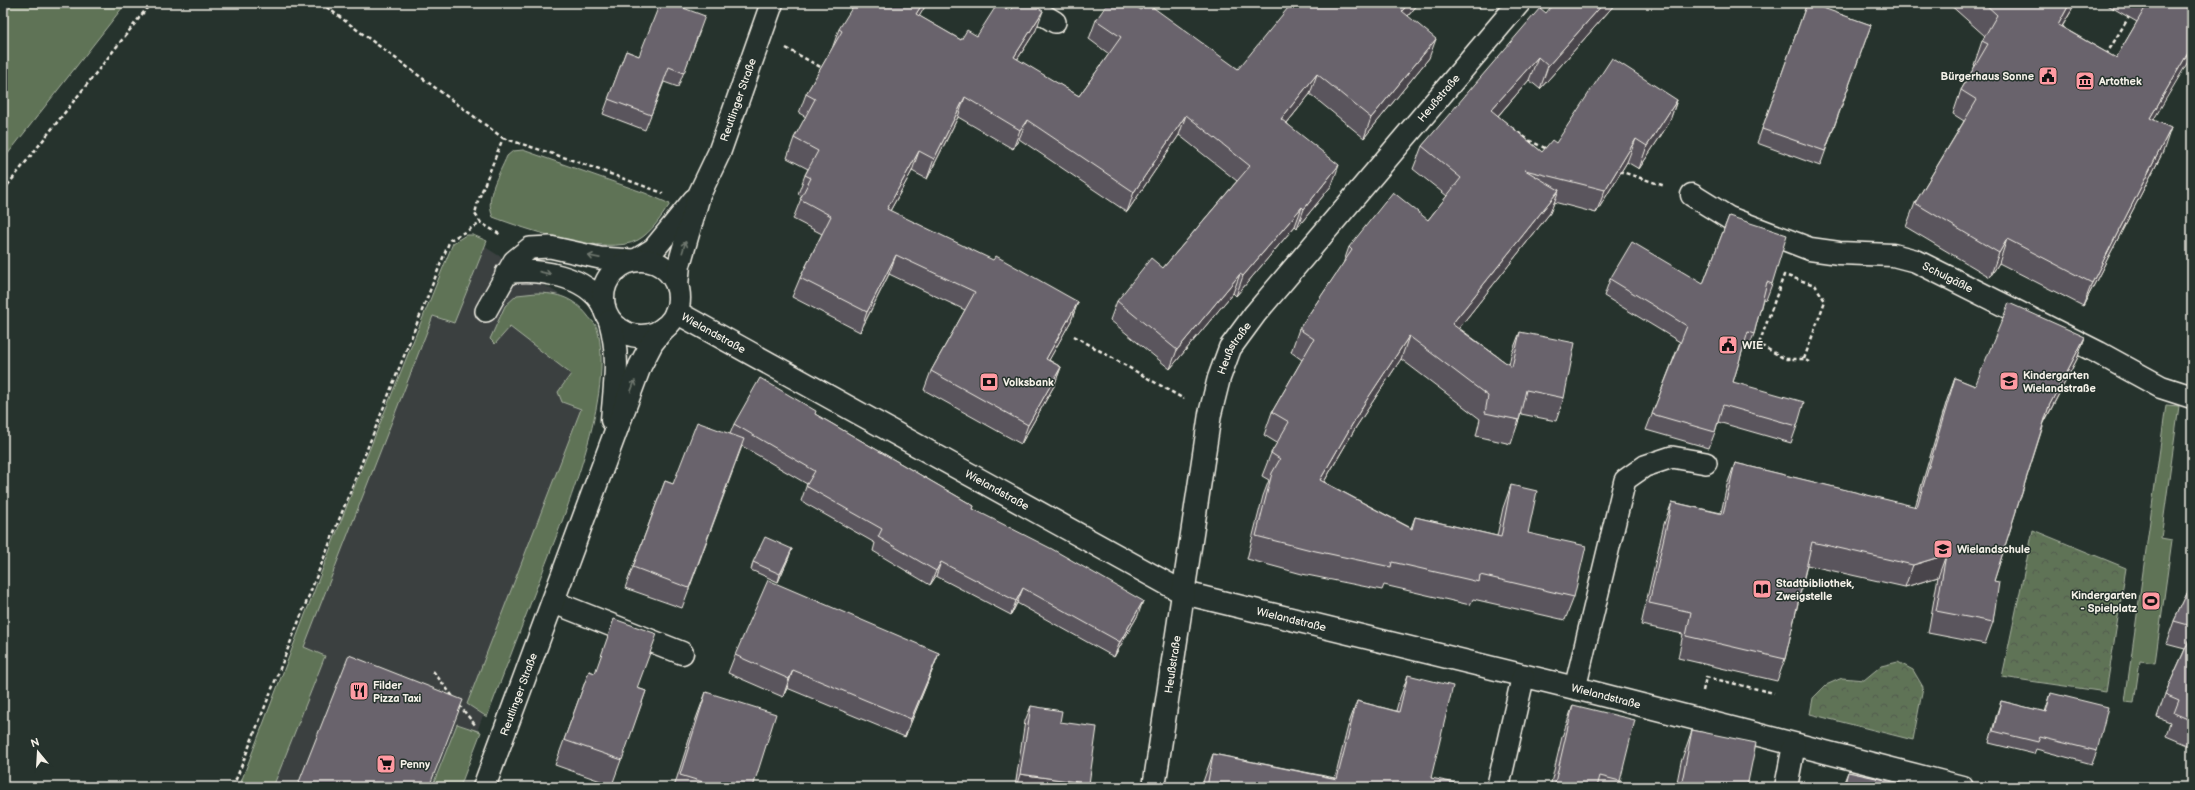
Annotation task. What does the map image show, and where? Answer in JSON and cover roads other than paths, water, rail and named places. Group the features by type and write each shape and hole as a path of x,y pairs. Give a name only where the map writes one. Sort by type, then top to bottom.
{"street":[{"name":"Reutlinger Straße","path":"677,285 679,265 699,195 718,153 772,3"},
{"name":"Heußstraße","path":"1154,787 1210,414 1219,378 1230,348 1255,314 1519,3"},
{"name":"Reutlinger Straße","path":"636,260 654,249 699,195"},
{"name":"Schulgäßle","path":"1692,195 1729,218 1810,249 1839,253 1893,255 1916,261 2099,353 2161,387 2192,397"},
{"path":"636,260 651,260 662,265 671,274 677,285 678,303 670,320 648,335 640,336 623,332 607,313 603,289 611,273 624,263 636,260"},
{"name":"Reutlinger Straße","path":"607,313 617,347 618,363 609,449"},
{"name":"Reutlinger Straße","path":"484,787 640,366 652,343 670,320"},
{"name":"Wielandstraße","path":"670,320 1184,593 1523,677 1575,688 1962,787"},
{"path":"553,602 682,653"},
{"path":"1498,787 1523,677"},
{"path":"1786,787 1794,745"}],"lane":[{"path":"1024,3 1055,22"},
{"path":"486,311 514,261 530,248 545,246 610,260 636,260"},
{"path":"506,273 522,270 533,271 567,280 593,292 607,313"},
{"path":"1575,688 1625,480 1645,466 1672,457 1706,463"}],"place":[{"name":"Bürgerhaus Sonne","path":"2048,76"},
{"name":"Artothek","path":"2085,81"},
{"name":"WIE","path":"1728,345"},
{"name":"Kindergarten Wielandstraße","path":"2009,381"},
{"name":"Volksbank","path":"989,382"},
{"name":"Wielandschule","path":"1943,549"},
{"name":"Stadtbibliothek, Zweigstelle","path":"1762,589"},
{"name":"Kindergarten - Spielplatz","path":"2151,601"},
{"name":"Filder Pizza Taxi","path":"359,691"},
{"name":"Penny","path":"386,764"}]}
